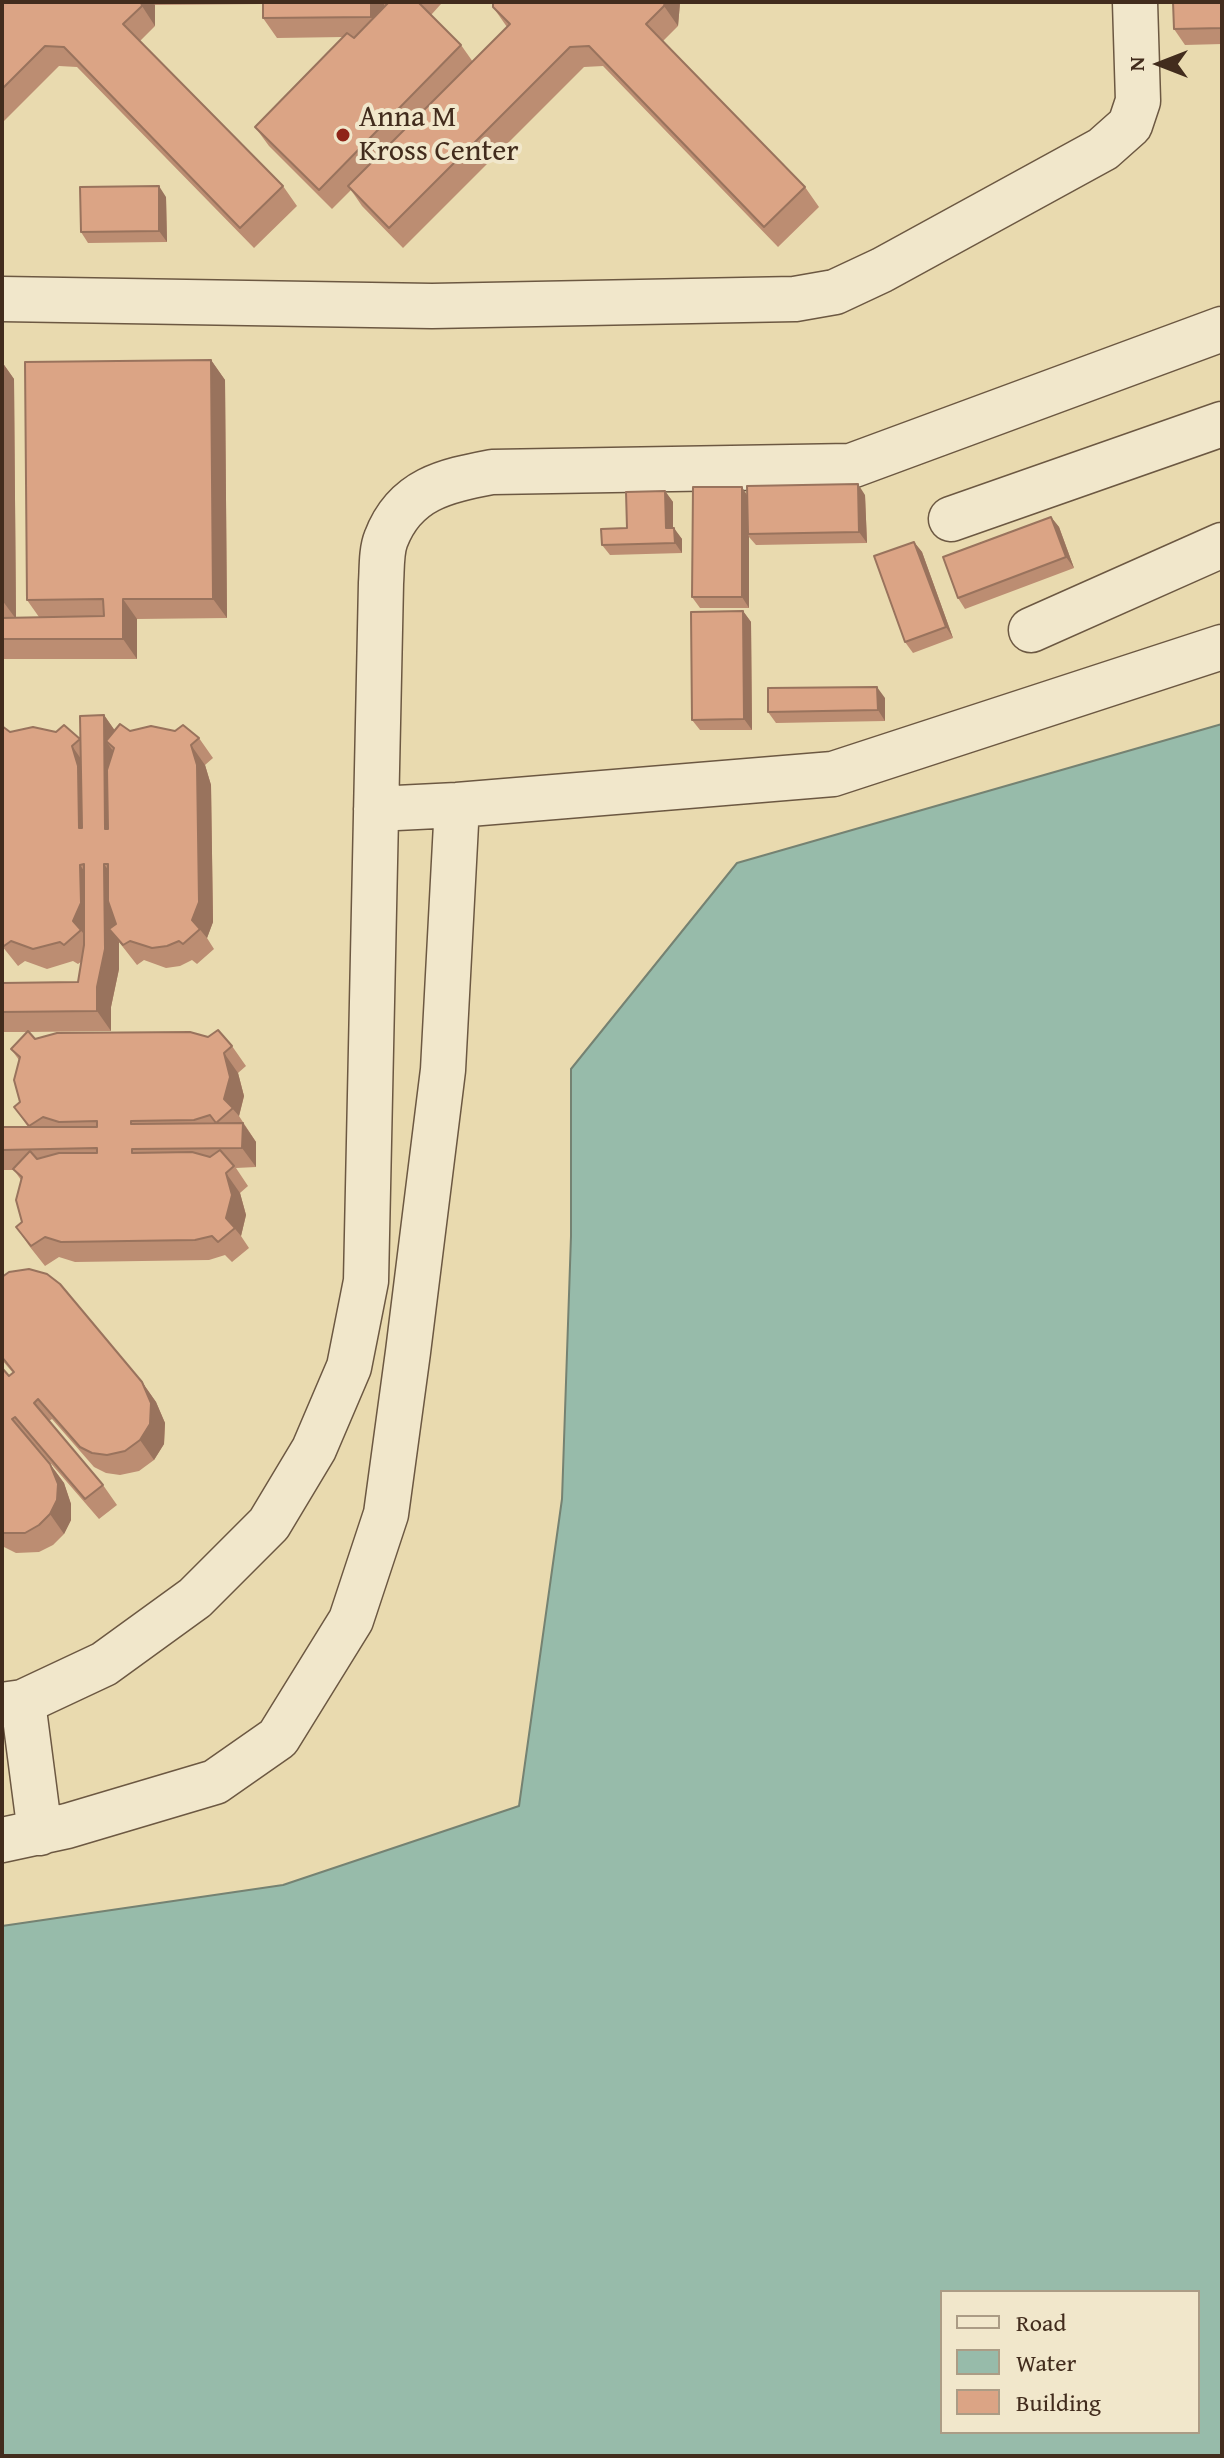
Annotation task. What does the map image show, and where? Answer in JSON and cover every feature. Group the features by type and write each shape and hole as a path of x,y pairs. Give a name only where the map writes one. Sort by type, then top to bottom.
{"lane":[{"path":"2,299 432,306 795,299 835,292 882,270 1103,149 1130,125 1138,101 1135,2"},
{"path":"457,805 443,1070 408,1352 386,1514 351,1620 278,1738 215,1782 21,1836 12,1704 104,1664 195,1598 269,1524 314,1449 349,1367 366,1281 381,583 385,540 408,503 444,481 492,472 851,466 1222,329"},
{"path":"951,519 1222,424"},
{"path":"1031,630 1222,545"},
{"path":"376,809 833,774 1222,647"}],"water":[{"path":"1222,724 1222,2456 2,2456 2,1926 283,1885 519,1806 562,1499 571,1236 571,1069 737,863"}],"building":[{"path":"2,2 141,2 142,6 123,24 283,186 240,228 64,47 45,46 2,89"},
{"path":"263,2 371,2 371,17 263,18"},
{"path":"389,2 418,2 461,45 319,190 255,127 347,33 354,38"},
{"path":"493,2 665,2 646,24 805,187 764,227 589,46 570,47 389,228 348,186 510,24 493,7"},
{"path":"1173,2 1222,2 1222,28 1174,29"},
{"path":"159,186 159,231 81,232 80,187"},
{"path":"211,360 213,599 123,599 123,639 2,639 2,618 104,616 103,599 27,600 25,362"},
{"path":"858,484 859,532 748,534 747,486"},
{"path":"693,487 742,487 742,597 692,597"},
{"path":"665,491 666,528 674,528 675,543 602,545 601,529 627,528 626,492"},
{"path":"1051,517 1066,557 958,598 943,557"},
{"path":"914,542 946,627 905,642 874,556"},
{"path":"743,611 744,719 692,720 691,612"},
{"path":"877,687 878,710 768,712 768,688"},
{"path":"104,715 105,829 108,829 107,770 114,748 106,741 120,724 130,731 151,726 175,731 183,725 199,738 191,745 197,765 199,902 192,920 200,929 183,944 179,941 152,948 130,941 123,945 109,929 116,924 108,901 108,864 104,864 105,949 97,987 97,1011 2,1012 2,983 78,982 84,945 84,864 80,865 81,903 73,921 81,930 64,945 60,942 33,949 11,941 4,946 2,726 10,732 33,727 56,732 64,725 80,739 72,746 78,766 79,828 82,828 80,716"},
{"path":"218,1030 232,1046 224,1053 230,1077 224,1099 233,1108 216,1123 210,1115 194,1120 131,1121 131,1124 243,1123 242,1148 132,1149 132,1153 192,1152 210,1157 220,1150 234,1166 226,1173 232,1195 226,1218 235,1228 218,1242 212,1236 195,1240 61,1242 45,1237 31,1246 16,1227 22,1222 16,1200 22,1177 13,1169 30,1151 37,1159 59,1153 97,1153 97,1148 2,1150 2,1127 97,1127 97,1121 59,1122 43,1117 29,1126 14,1107 20,1102 14,1080 20,1057 11,1049 28,1031 35,1039 57,1033 190,1032 208,1037"},
{"path":"29,1269 47,1274 60,1284 142,1382 151,1403 150,1424 140,1440 125,1451 107,1455 92,1453 80,1447 38,1399 34,1403 103,1485 85,1499 15,1417 12,1419 50,1464 58,1484 57,1500 50,1514 39,1525 25,1533 2,1533 2,1368 9,1376 14,1372 2,1357 2,1277 9,1272"}],"place":[{"name":"Anna M Kross Center","path":"343,135"}]}
